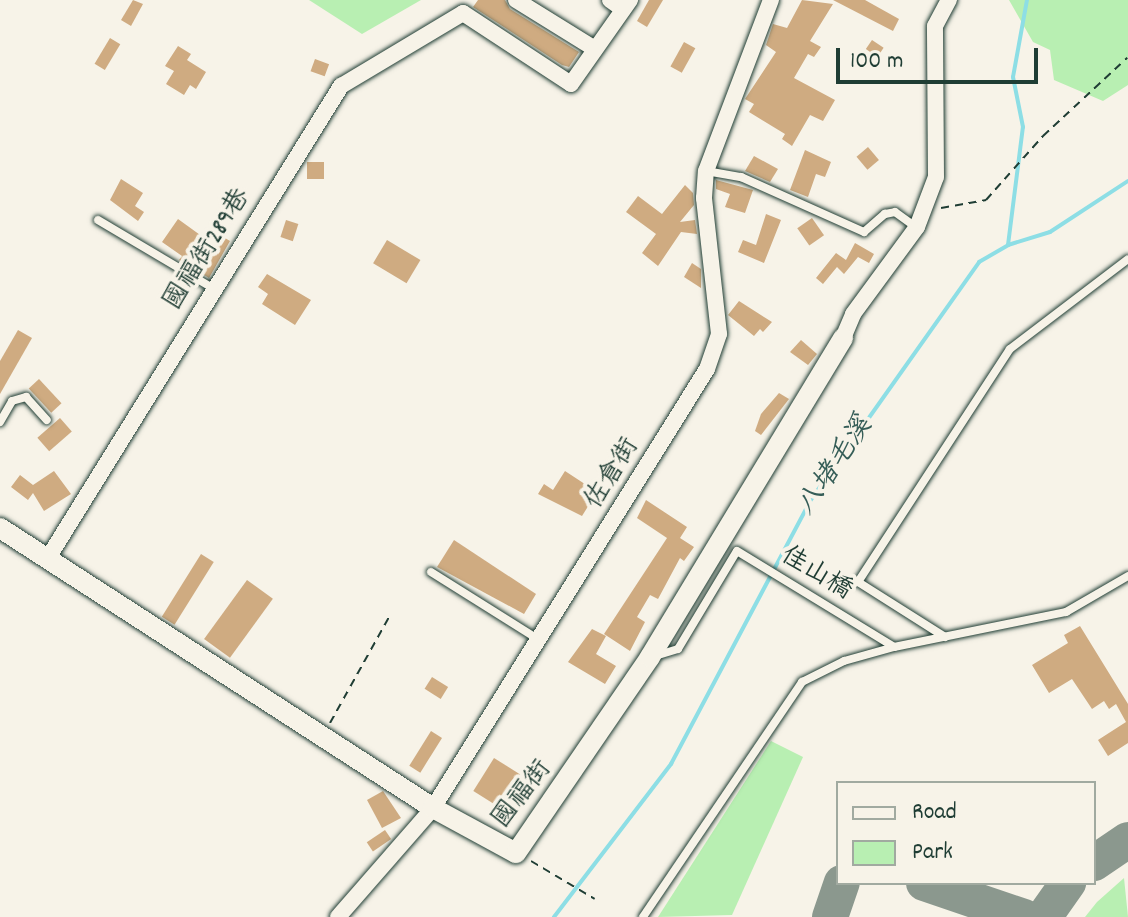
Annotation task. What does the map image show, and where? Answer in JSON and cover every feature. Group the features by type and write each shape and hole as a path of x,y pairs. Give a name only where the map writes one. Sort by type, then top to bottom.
{"street":[{"path":"516,0 595,49 621,3"},
{"name":"佐倉街","path":"338,917 433,808 707,369 719,334 704,198 706,171 771,0"},
{"path":"843,338 853,314 917,227 925,211 940,163 935,26 949,0"},
{"name":"國福街289巷","path":"48,558 211,287 341,86 457,15 467,15 571,84 595,49"},
{"name":"國福街","path":"0,528 323,734 433,808 516,853 650,657 843,338"}],"lane":[{"path":"706,171 741,177 864,232 885,214 895,212 917,227"},
{"path":"98,220 211,287"},
{"path":"945,637 858,582 1010,349 1128,259"},
{"path":"0,422 12,401 26,397 47,420"},
{"name":"佳山橋","path":"650,657 678,649 737,551 894,647"},
{"path":"431,572 538,639"},
{"path":"643,917 802,682 844,661 894,647 1066,612 1128,576"}],"path":[{"path":"925,211 986,200 1043,136 1127,58"},
{"path":"323,734 390,615"},
{"path":"516,853 570,881 595,899"}],"green space":[{"path":"309,0 421,0 362,34"},
{"path":"1009,0 1128,0 1128,85 1103,101 1054,80 1050,50 1033,42"},
{"path":"771,741 803,757 732,915 658,917"},
{"path":"1124,878 1128,917 1085,917 1097,902"}],"building":[{"path":"133,0 143,4 131,26 121,20"},
{"path":"478,0 505,0 510,9 579,52 569,67 562,65 473,7"},
{"path":"649,0 663,0 647,27 637,21"},
{"path":"802,0 833,4 810,41 821,47 814,57 808,54 794,78 835,100 823,121 810,115 792,146 782,139 785,134 749,112 754,104 745,99 776,52 766,45 773,24 787,28"},
{"path":"833,0 865,0 899,19 893,31"},
{"path":"110,38 120,44 105,70 95,64"},
{"path":"872,40 884,48 877,57 866,49"},
{"path":"684,42 695,48 682,73 670,66"},
{"path":"178,46 191,54 187,60 206,72 196,89 190,85 184,95 166,84 174,71 165,66"},
{"path":"315,59 329,64 325,76 311,71"},
{"path":"868,147 879,160 867,170 857,157"},
{"path":"805,150 831,162 825,177 816,174 808,197 790,190"},
{"path":"754,156 778,169 770,182 745,171"},
{"path":"307,162 324,162 324,179 307,179"},
{"path":"121,179 143,193 135,206 144,212 138,221 110,200"},
{"path":"716,180 753,190 745,213 725,207 730,194 716,189"},
{"path":"685,185 693,193 694,205 680,222 695,220 697,234 681,232 658,266 642,253 656,234 626,212 638,196 662,214"},
{"path":"766,214 781,220 764,263 738,252 743,240 756,245"},
{"path":"812,218 824,235 809,246 797,228"},
{"path":"178,219 214,245 220,235 230,241 209,278 179,260 182,256 162,242"},
{"path":"286,220 298,224 293,241 280,237"},
{"path":"387,240 420,260 407,283 373,263"},
{"path":"855,243 874,254 869,263 858,257 844,274 837,267 823,284 816,278 836,253 846,260"},
{"path":"692,263 701,269 701,288 684,277"},
{"path":"267,274 311,300 295,325 262,304 268,294 258,287"},
{"path":"739,301 772,322 763,332 760,329 754,336 728,315"},
{"path":"18,330 32,338 0,394 0,361"},
{"path":"801,340 817,354 808,365 790,352"},
{"path":"39,379 62,403 51,413 29,389"},
{"path":"779,393 789,399 761,435 755,431 761,414"},
{"path":"60,418 72,432 49,451 37,438"},
{"path":"54,471 71,494 44,511 33,493 28,500 11,487 20,475 33,485"},
{"path":"565,471 597,492 582,516 538,494 544,484 553,490"},
{"path":"646,500 687,527 680,538 694,547 684,561 680,558 658,599 650,595 637,617 645,622 630,651 604,634 667,538 637,518"},
{"path":"454,540 536,594 524,614 437,567"},
{"path":"201,554 214,562 175,625 162,617"},
{"path":"247,580 273,599 230,658 204,639"},
{"path":"1080,626 1128,704 1128,743 1108,756 1098,740 1126,722 1116,704 1109,709 1104,701 1092,709 1072,679 1049,693 1032,665 1068,643 1064,635"},
{"path":"592,629 606,636 596,654 616,666 605,684 568,662"},
{"path":"432,677 448,687 441,699 425,689"},
{"path":"431,731 442,738 420,773 409,766"},
{"path":"494,758 520,774 500,808 473,791"},
{"path":"383,791 401,818 382,828 367,800"},
{"path":"385,830 391,839 373,851 367,842"}],"waterway":[{"name":"八堵毛溪","path":"554,917 671,764 810,501 979,262 1008,245 1023,127 1013,77 1027,0"},
{"path":"1008,245 1050,232 1128,181"}],"taxiway":[{"path":"1096,862 1128,840"},
{"path":"830,917 841,885"},
{"path":"930,885 1024,917"},
{"path":"1044,917 1067,885"}]}
